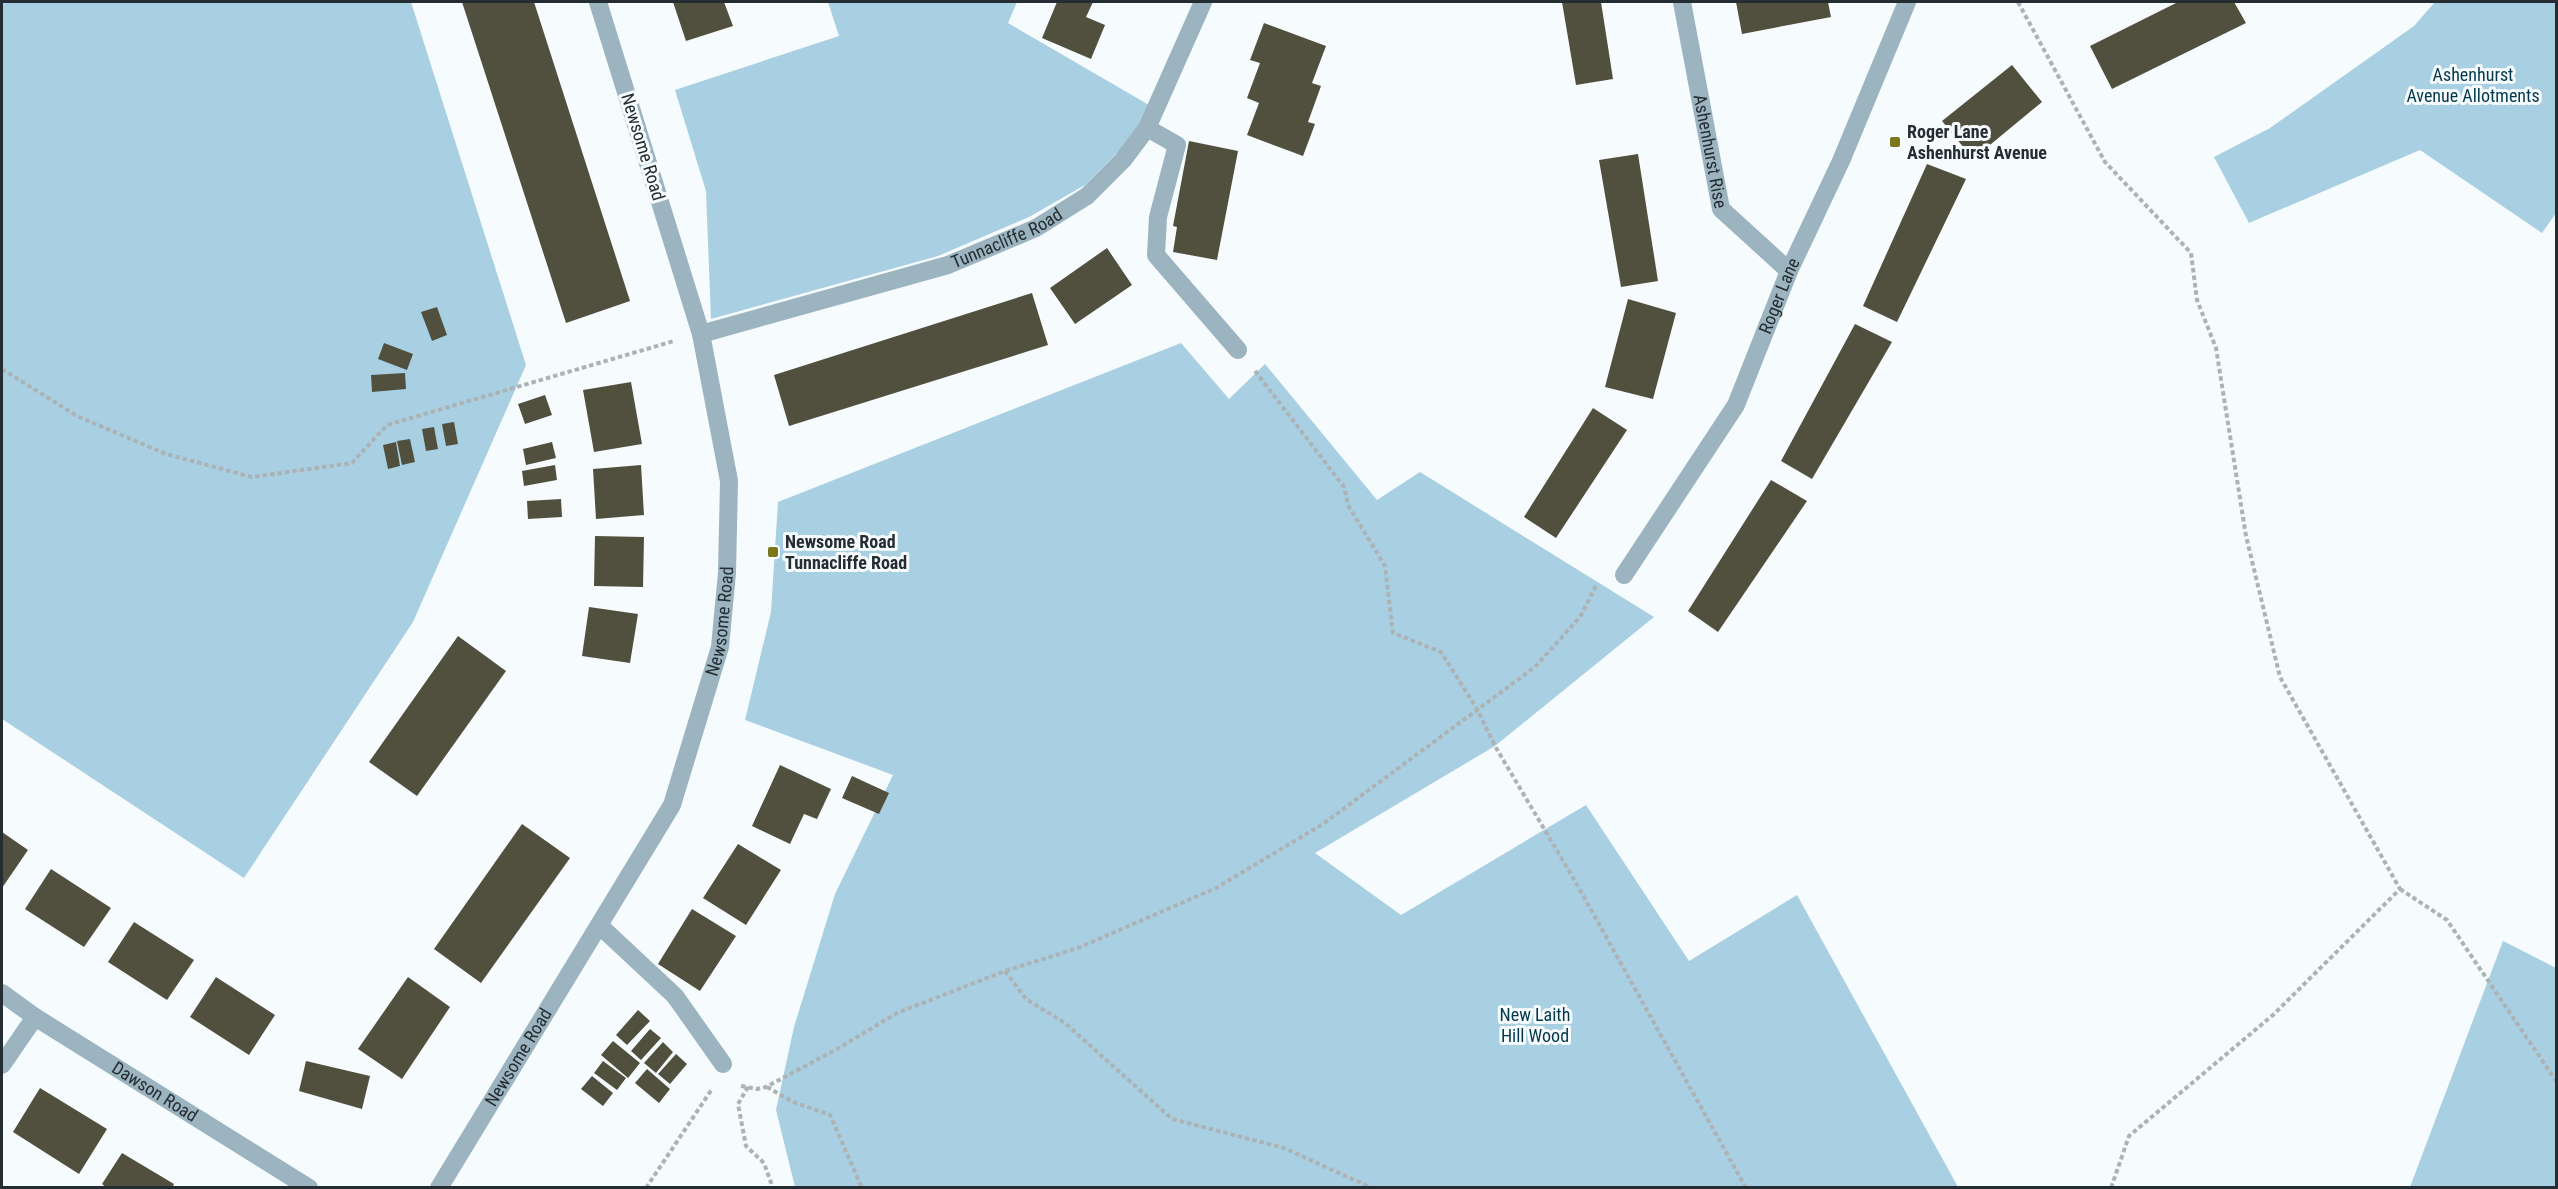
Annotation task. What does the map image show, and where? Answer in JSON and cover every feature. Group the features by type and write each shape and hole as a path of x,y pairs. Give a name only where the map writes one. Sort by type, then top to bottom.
{"street":[{"name":"Newsome Road","path":"440,1188 672,805 720,647 727,573 729,481 701,334 598,2"},
{"name":"Tunnacliffe Road","path":"701,334 948,265 1036,228 1087,196 1123,160 1147,128 1203,2"},
{"name":"Ashenhurst Rise","path":"1682,2 1721,209 1789,271"},
{"name":"Roger Lane","path":"1624,575 1736,405 1789,271 1841,161 1907,2"},
{"path":"1147,128 1177,145 1158,217 1156,255 1238,350"},
{"path":"600,926 675,996 723,1064"},
{"name":"Dawson Road","path":"2,993 35,1017 309,1188"},
{"path":"2,1065 35,1017"}],"path":[{"path":"2018,2 2106,162 2191,253 2197,300 2216,348 2246,536 2280,677 2400,889 2447,921 2556,1081"},
{"path":"2,369 77,416 166,454 252,477 352,463 387,425 701,334"},
{"path":"1238,350 1344,487 1348,506 1385,566 1393,633 1441,652 1477,709 1495,746 1575,880 1746,1188"},
{"path":"646,1188 708,1096 723,1064 738,1085 757,1089 766,1087 837,1049 897,1013 1005,971 1078,948 1216,888 1323,824 1535,667 1580,617 1596,584 1619,581 1624,575"},
{"path":"2111,1188 2129,1136 2273,1015 2400,889"},
{"path":"1005,971 1026,999 1065,1023 1173,1119 1284,1148 1372,1188"},
{"path":"748,1087 738,1104 746,1146 764,1163 773,1188"},
{"path":"766,1087 793,1102 830,1115 862,1188"}],"green space":[{"path":"2,2 411,2 526,365 413,622 244,878 2,719"},
{"path":"828,2 1017,2 1008,23 1149,105 1140,123 1119,151 1085,185 1029,217 938,256 711,319 706,191 675,90 839,36"},
{"name":"Ashenhurst Avenue Allotments","path":"2435,2 2556,2 2556,213 2542,233 2420,150 2249,223 2214,157 2270,128 2414,26"},
{"name":"New Laith Hill Wood","path":"1181,343 1229,399 1265,364 1377,500 1420,472 1654,617 1495,746 1315,853 1401,915 1586,805 1689,961 1797,895 1958,1187 795,1187 776,1110 794,1027 835,894 893,775 745,720 771,612 778,502"},
{"path":"2503,941 2556,968 2556,1187 2410,1187"}],"building":[{"path":"462,2 534,2 630,301 566,323"},
{"path":"673,2 724,2 733,26 686,41"},
{"path":"1057,2 1093,2 1086,17 1105,25 1091,59 1042,38"},
{"path":"1562,2 1601,2 1613,79 1576,85"},
{"path":"1736,2 1828,2 1831,17 1742,34"},
{"path":"2178,2 2234,2 2246,23 2112,89 2090,46"},
{"path":"1264,23 1326,46 1312,83 1321,86 1308,122 1315,124 1303,156 1247,135 1259,103 1247,98 1260,63 1250,60"},
{"path":"2012,65 2042,102 1973,159 1942,121"},
{"path":"1189,141 1238,151 1217,260 1173,252 1177,227 1173,226"},
{"path":"1638,154 1658,281 1621,287 1599,160"},
{"path":"1927,164 1966,179 1897,322 1863,306"},
{"path":"1107,248 1132,285 1075,324 1050,288"},
{"path":"1032,293 1048,345 789,426 774,375"},
{"path":"1628,299 1676,313 1653,399 1605,387"},
{"path":"437,307 447,335 432,341 421,312"},
{"path":"1855,324 1892,342 1812,479 1781,461"},
{"path":"384,343 413,354 407,370 378,359"},
{"path":"405,373 406,389 372,392 371,375"},
{"path":"631,382 642,444 594,452 583,390"},
{"path":"545,395 552,415 525,424 518,404"},
{"path":"1593,408 1627,430 1556,538 1524,517"},
{"path":"454,422 458,444 446,446 442,424"},
{"path":"434,427 438,449 426,451 422,429"},
{"path":"410,439 415,462 402,465 397,441"},
{"path":"396,442 400,466 388,469 383,445"},
{"path":"552,442 556,458 526,465 523,449"},
{"path":"555,465 557,480 524,486 522,471"},
{"path":"641,465 644,515 596,519 593,469"},
{"path":"1771,480 1807,501 1718,632 1688,611"},
{"path":"561,499 562,517 528,519 527,501"},
{"path":"595,536 644,537 643,587 594,586"},
{"path":"589,607 638,614 630,663 582,656"},
{"path":"458,636 506,671 417,796 369,762"},
{"path":"780,765 831,789 817,819 804,814 790,844 752,826"},
{"path":"852,776 889,793 879,814 842,798"},
{"path":"522,824 570,858 481,983 434,949"},
{"path":"2,832 28,850 2,888"},
{"path":"738,844 781,870 746,925 703,898"},
{"path":"51,869 111,908 84,947 25,909"},
{"path":"692,909 736,936 700,991 658,964"},
{"path":"134,922 194,960 167,1000 108,962"},
{"path":"216,977 275,1015 249,1055 190,1017"},
{"path":"408,977 450,1007 402,1079 358,1049"},
{"path":"638,1010 650,1021 627,1045 616,1035"},
{"path":"650,1029 661,1038 641,1060 631,1051"},
{"path":"613,1041 640,1063 628,1078 601,1055"},
{"path":"663,1042 673,1052 656,1073 644,1063"},
{"path":"676,1054 687,1064 670,1084 658,1074"},
{"path":"306,1061 370,1076 362,1109 299,1091"},
{"path":"603,1061 626,1078 617,1090 594,1073"},
{"path":"647,1069 670,1089 659,1103 635,1083"},
{"path":"592,1076 613,1093 603,1106 581,1089"},
{"path":"40,1088 107,1129 79,1174 13,1132"},
{"path":"122,1153 174,1184 172,1188 107,1188 102,1184"}],"place":[{"name":"Roger Lane Ashenhurst Avenue","path":"1895,142"},
{"name":"Newsome Road Tunnacliffe Road","path":"773,552"}]}
